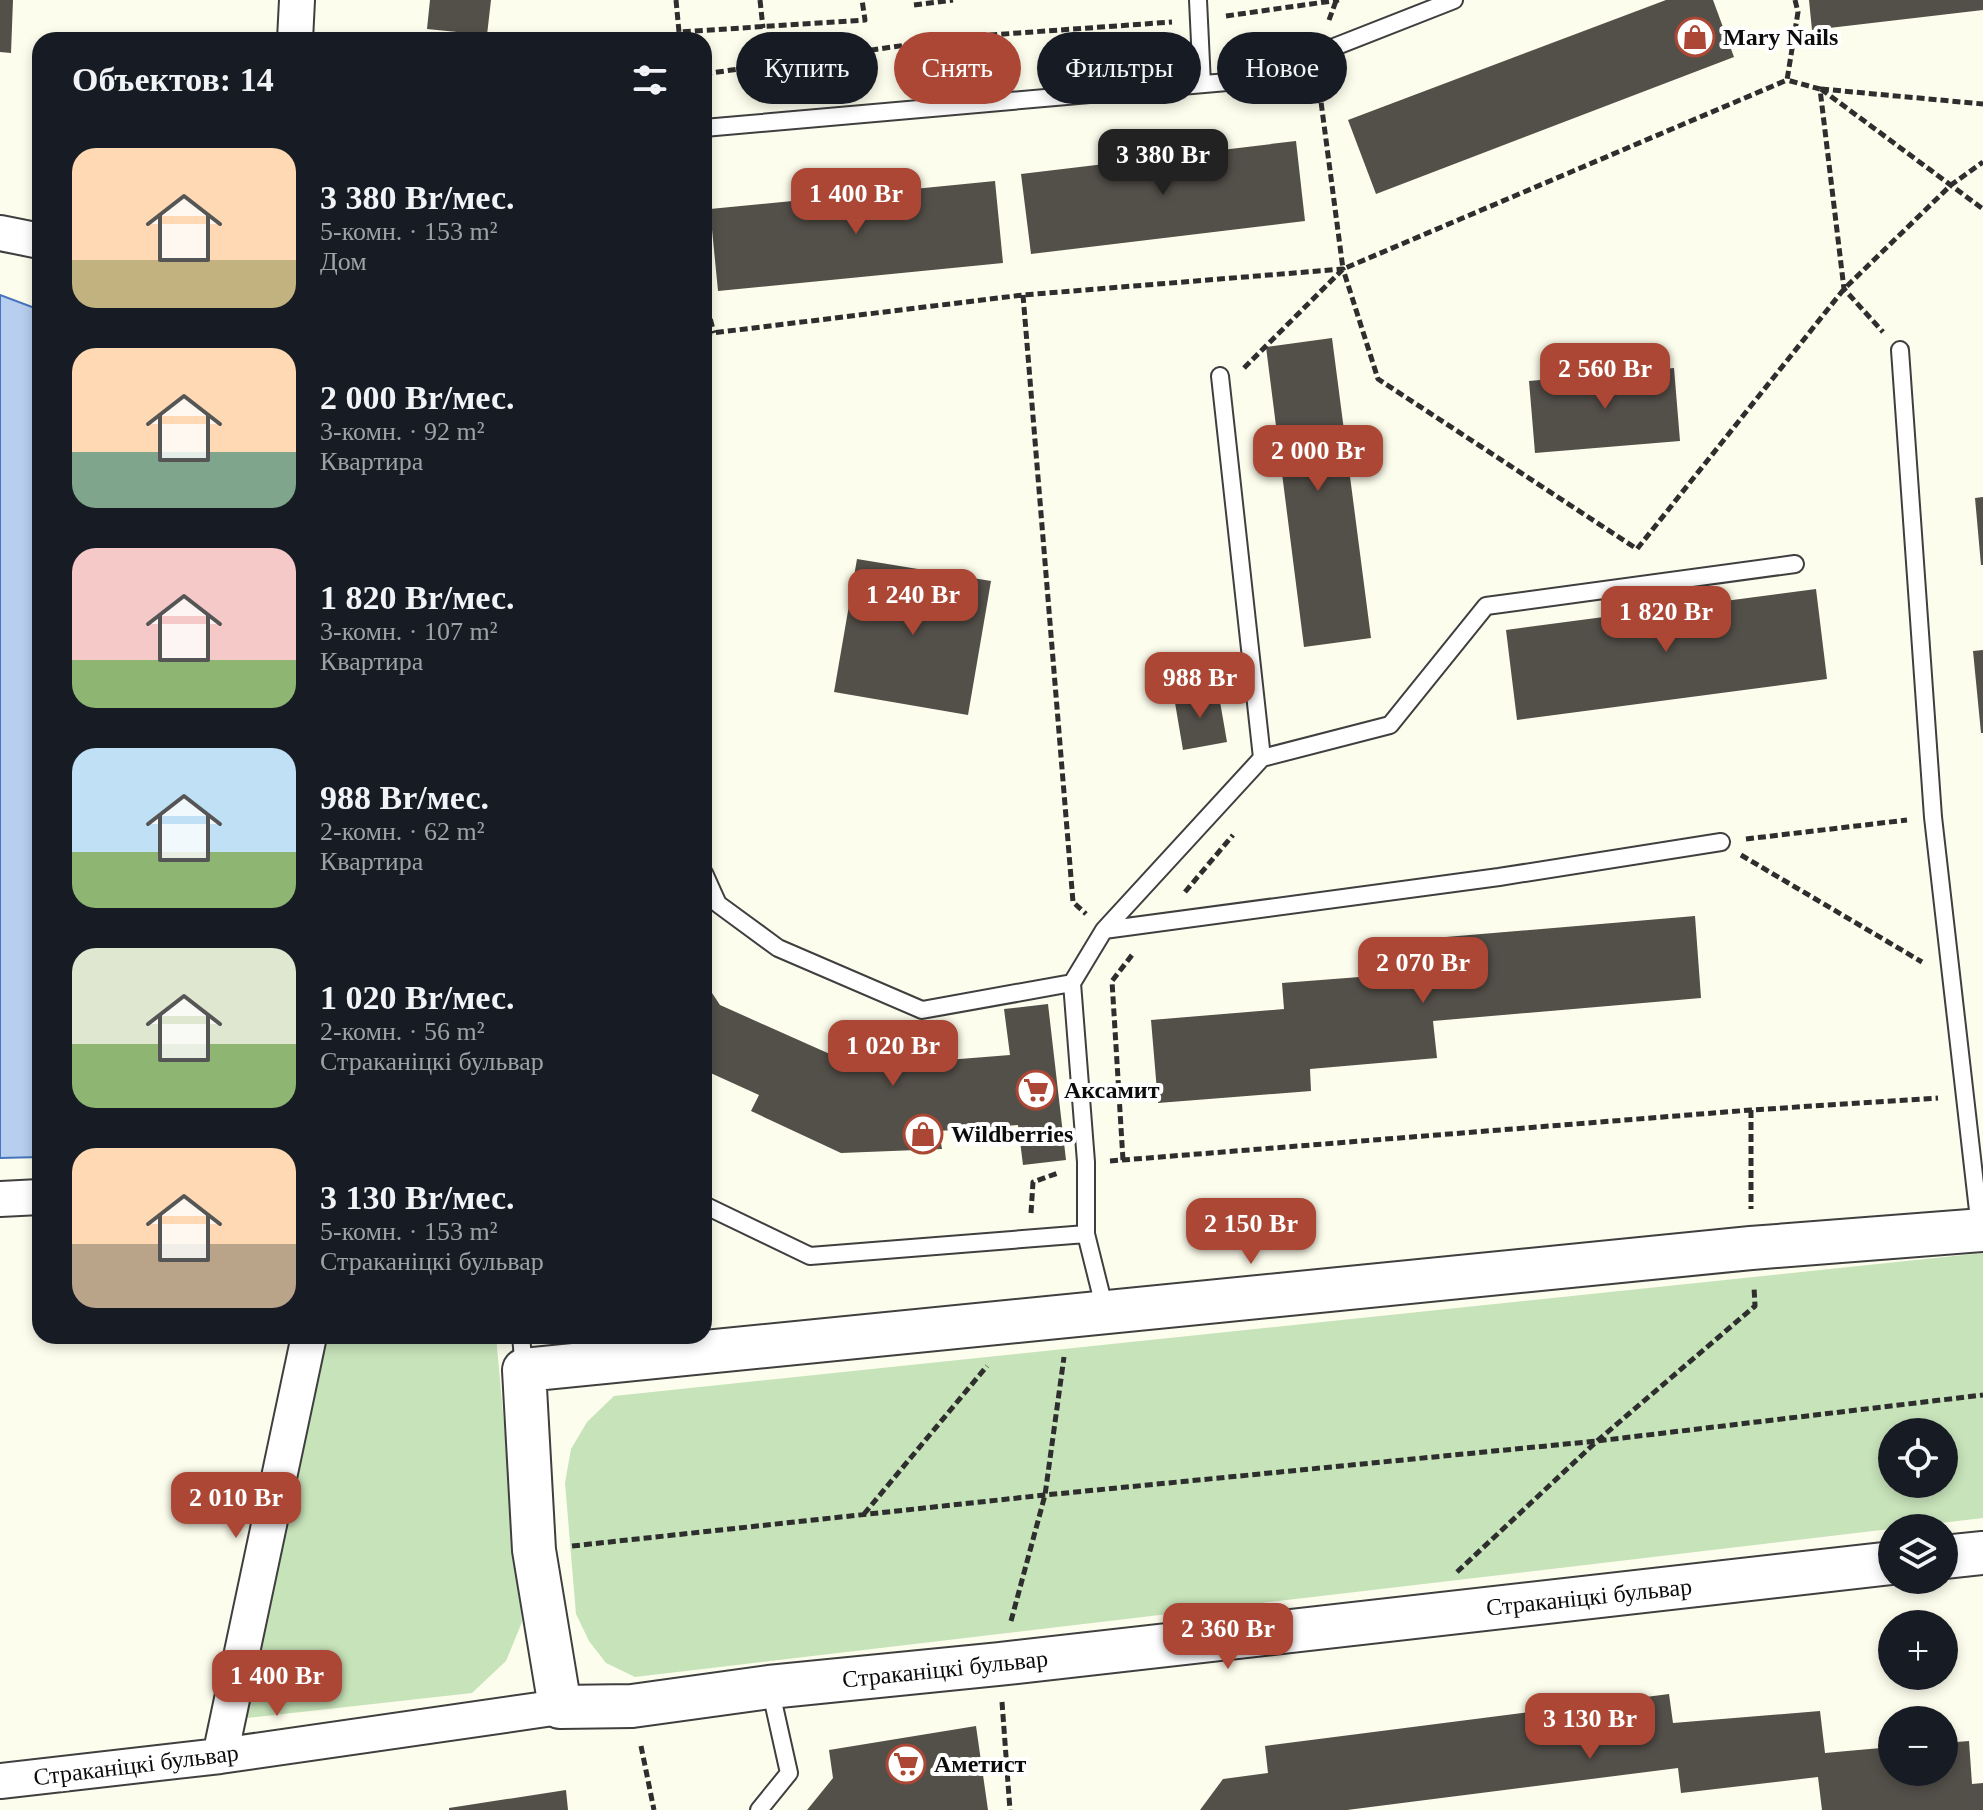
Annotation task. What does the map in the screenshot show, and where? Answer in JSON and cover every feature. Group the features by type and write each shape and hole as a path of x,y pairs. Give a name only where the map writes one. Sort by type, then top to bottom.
{"street":[{"path":"295,32 297,0"},
{"path":"0,233 32,239"},
{"path":"0,1199 32,1197"},
{"path":"712,1340 1088,1315 1751,1248 1982,1230"},
{"path":"220,1756 307,1344"},
{"path":"560,1707 534,1550 523,1353 657,1344"},
{"path":"1958,1556 1983,1553"},
{"name":"Страканіцкі бульвар","path":"0,1781 220,1756 560,1707 632,1706 769,1687 1878,1565"}],"lane":[{"path":"1198,0 1202,84"},
{"path":"1347,43 1454,0"},
{"path":"712,127 1217,83"},
{"path":"1900,350 1933,817 1982,1230"},
{"path":"1220,376 1262,758"},
{"path":"1088,1315 1086,1162 1072,983 1104,930 1262,758 1390,725 1486,606 1795,564"},
{"path":"1104,930 1499,877 1721,842"},
{"path":"712,891 718,904 778,948 922,1010 1072,983"},
{"path":"712,1209 810,1256 1086,1234"},
{"path":"759,1810 789,1773 769,1687"}],"path":[{"path":"676,0 679,32 865,20 862,0"},
{"path":"760,0 763,28"},
{"path":"914,5 953,0"},
{"path":"712,73 962,37 1200,19 1338,0"},
{"path":"1325,32 1338,0"},
{"path":"1787,80 1798,12 1795,0"},
{"path":"712,326 714,333 1023,295 1343,269 1787,80 1820,89 1983,104"},
{"path":"1820,89 1983,209"},
{"path":"1820,89 1844,289 1900,350"},
{"path":"1321,104 1343,269 1378,379 1637,549 1844,289 1951,185 1983,162"},
{"path":"1245,382 1244,367 1343,269"},
{"path":"1023,295 1073,902 1104,930"},
{"path":"1721,842 1933,817"},
{"path":"1123,1160 1112,981 1239,828"},
{"path":"1721,842 1953,981"},
{"path":"1086,1162 1751,1110 1964,1097"},
{"path":"1453,1576 1597,1441 1755,1306 1751,1248 1751,1110"},
{"path":"1010,1810 999,1664 1045,1495 1088,1315"},
{"path":"534,1550 1045,1495 1597,1441 1983,1395"},
{"path":"632,1706 654,1810"}],"green space":[{"path":"1983,1253 1983,1518 1958,1521 1958,1514 1878,1514 1878,1530 635,1677 606,1663 589,1641 576,1614 565,1483 571,1449 587,1422 614,1396"},
{"path":"323,1344 497,1344 522,1622 506,1661 472,1693 247,1718"}],"water":[{"path":"0,295 32,307 32,1157 0,1158"}],"building":[{"path":"0,0 13,0 11,53 0,52"},
{"path":"430,0 491,0 487,32 427,29"},
{"path":"1666,0 1713,0 1734,57 1376,194 1348,120"},
{"path":"1809,0 1983,0 1983,10 1812,30"},
{"path":"1296,141 1305,221 1031,254 1021,174"},
{"path":"995,181 1003,263 718,291 712,209"},
{"path":"1332,338 1371,638 1304,647 1266,347"},
{"path":"1674,368 1680,441 1535,453 1529,381"},
{"path":"1983,497 1983,565 1981,565 1975,498"},
{"path":"857,559 991,581 968,715 834,692"},
{"path":"1816,589 1827,679 1517,720 1506,630"},
{"path":"1983,650 1983,733 1981,733 1973,651"},
{"path":"1218,690 1227,742 1183,750 1174,697"},
{"path":"1695,916 1701,998 1433,1021 1437,1058 1310,1069 1311,1091 1158,1103 1151,1020 1284,1009 1282,983 1424,972 1422,939"},
{"path":"712,993 720,1005 859,1067 1010,1055 1004,1009 1048,1004 1066,1160 1023,1165 1018,1125 939,1131 942,1149 841,1153 751,1111 759,1095 712,1074"},
{"path":"1669,1694 1673,1723 1820,1711 1825,1753 1878,1748 1878,1786 1958,1786 1958,1742 1969,1741 1972,1784 1983,1783 1983,1810 1822,1810 1818,1777 1681,1793 1678,1768 1347,1810 1200,1810 1223,1779 1268,1773 1265,1746"},
{"name":"Аметист","path":"976,1726 988,1810 807,1810 833,1778 829,1750"},
{"path":"566,1790 568,1810 449,1810 449,1808"}],"place":[{"name":"Mary Nails","path":"1695,37"},
{"name":"Аксамит","path":"1036,1090"},
{"name":"Wildberries","path":"923,1134"},
{"name":"Аметист","path":"906,1764"}]}
